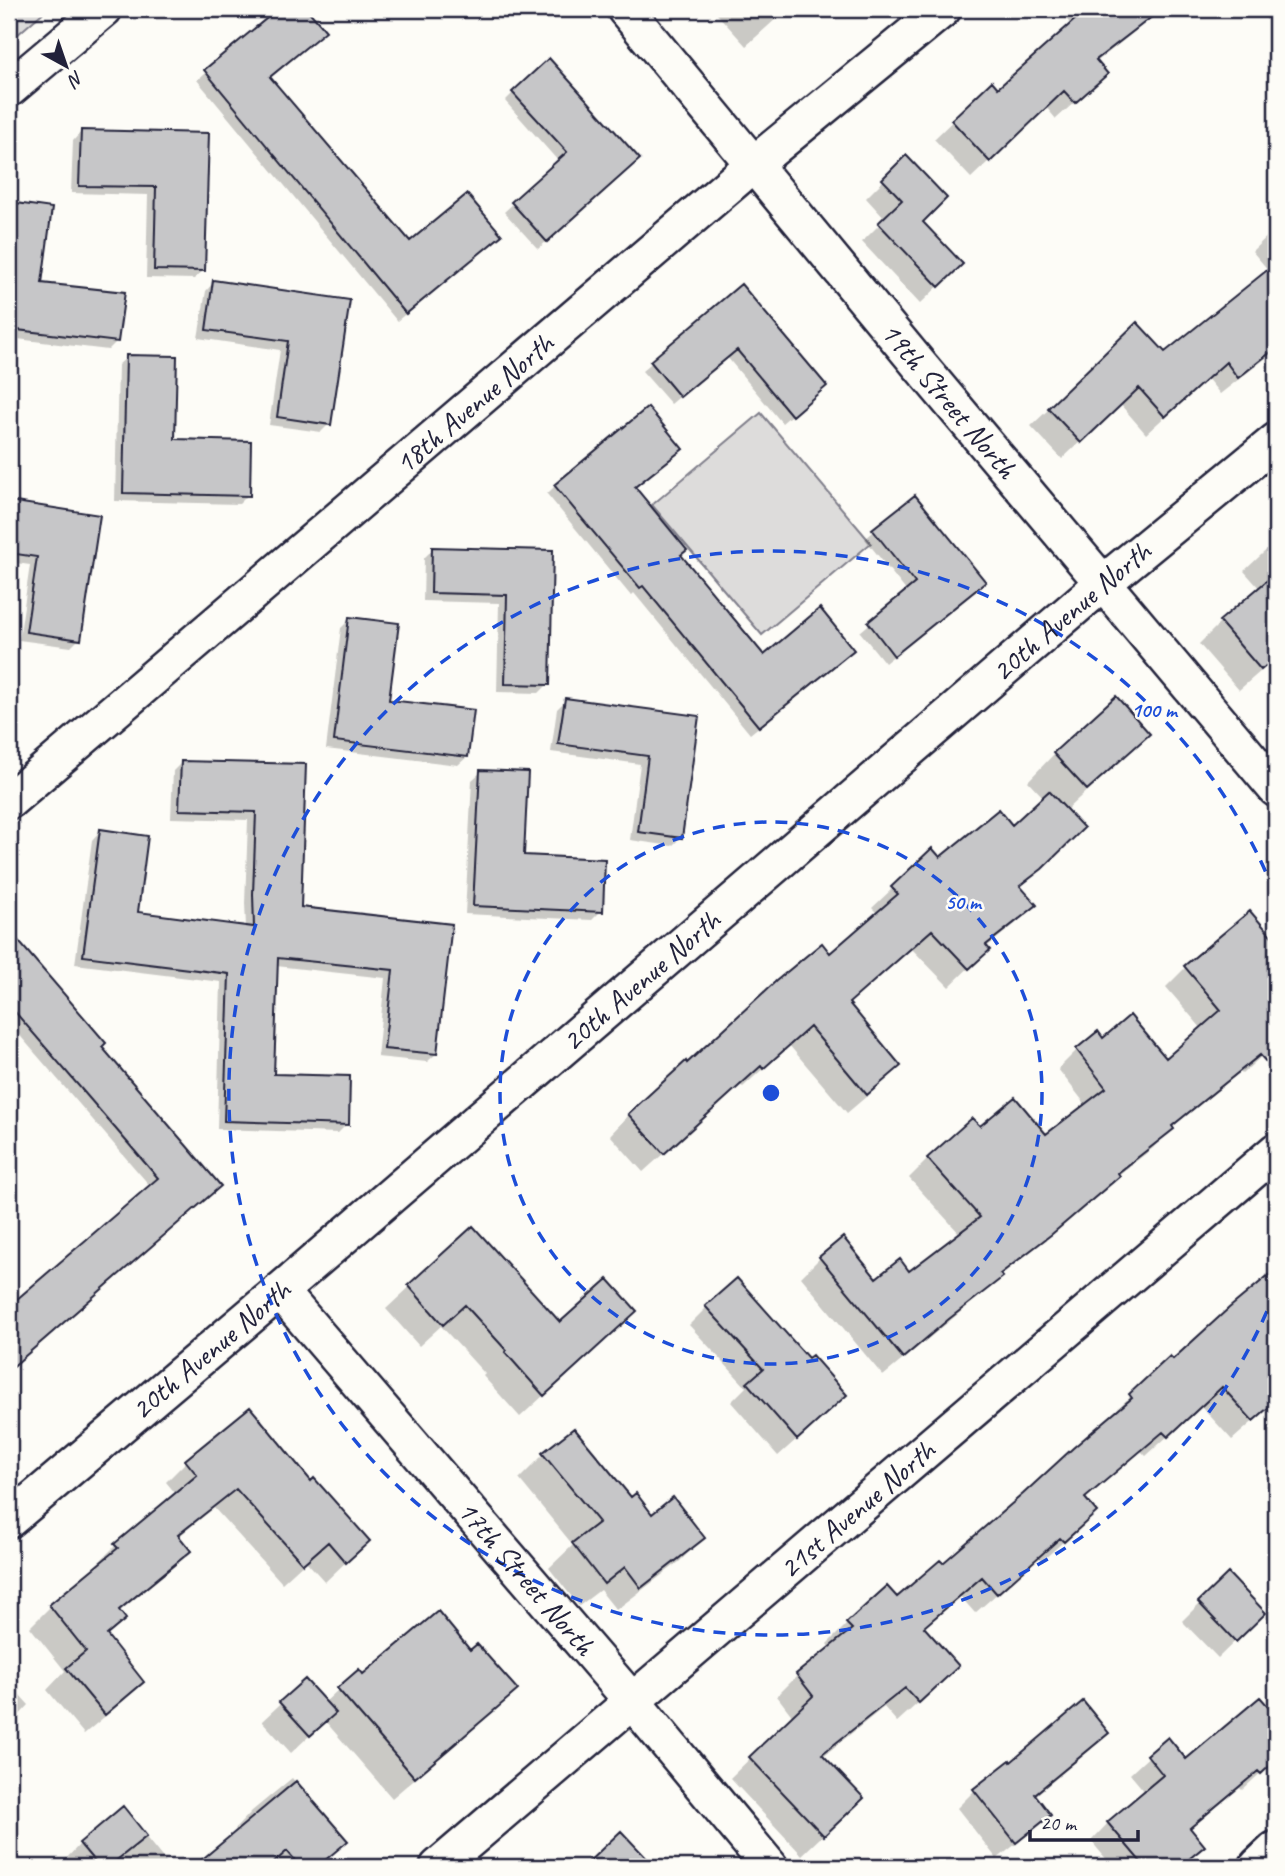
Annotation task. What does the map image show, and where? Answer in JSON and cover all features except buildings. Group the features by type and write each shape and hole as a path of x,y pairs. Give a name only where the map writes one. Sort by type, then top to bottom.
{"main road":[{"path":"1259,1867 1276,1851"}],"street":[{"path":"9,89 104,9"},
{"name":"19th Street North","path":"625,9 1102,584 1276,789"},
{"name":"18th Avenue North","path":"9,802 754,164 943,9"},
{"name":"20th Avenue North","path":"9,1520 280,1291 1102,584 1276,441"},
{"name":"21st Avenue North","path":"438,1867 1276,1151"},
{"name":"17th Street North","path":"280,1291 633,1702 770,1867"}],"shaded area":[{"path":"9,9 47,9 9,42"},
{"path":"761,413 871,543 762,635 652,505"}]}
